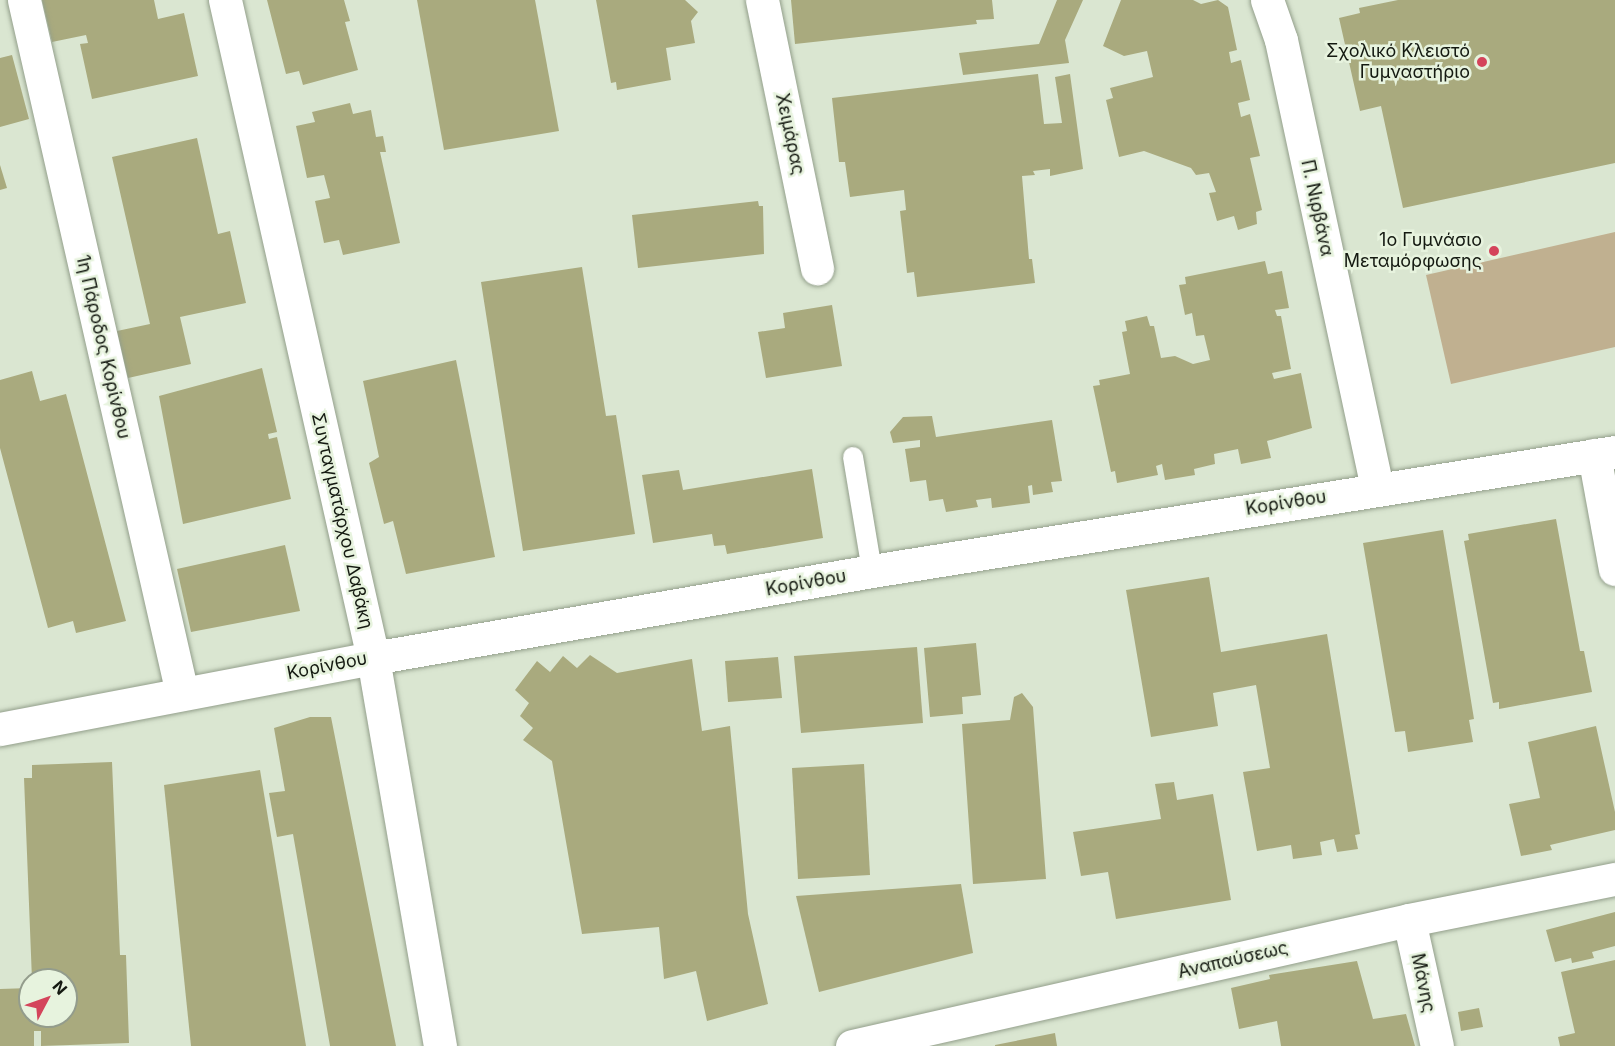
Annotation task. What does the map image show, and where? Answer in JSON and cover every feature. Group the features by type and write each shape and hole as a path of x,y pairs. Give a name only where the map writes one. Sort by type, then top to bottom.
{"street":[{"name":"1η Πάροδος Κορίνθου","path":"24,0 182,693"},
{"name":"Συνταγματάρχου Δαβάκη","path":"225,0 373,658 440,1046"},
{"name":"Χειμάρας","path":"762,0 817,268"},
{"name":"Π. Νιρβάνα","path":"1267,0 1281,40 1377,488"},
{"name":"Κορίνθου","path":"0,729 373,658 872,571 1605,453"},
{"path":"1605,453 1615,569"},
{"name":"Αναπαύσεως","path":"852,1046 1409,920 1615,879"},
{"name":"Μάνης","path":"1409,920 1437,1046"}],"lane":[{"path":"853,457 872,571"}],"shaded area":[{"path":"1615,232 1615,347 1451,384 1426,275"}],"building":[{"path":"42,0 154,0 158,19 184,13 198,76 92,99 80,44 88,43 86,35 52,42"},
{"path":"267,0 344,0 350,21 345,22 358,70 303,85 299,71 286,74"},
{"path":"417,0 535,0 559,131 444,150"},
{"path":"596,0 685,0 698,12 691,21 695,43 666,48 671,80 617,90 616,82 611,83"},
{"path":"791,0 992,0 994,19 976,20 977,24 795,44"},
{"path":"1057,0 1083,0 1065,40 1069,63 963,75 959,53 1039,44"},
{"path":"1121,0 1193,0 1201,4 1218,0 1228,7 1237,50 1229,52 1231,63 1241,60 1250,100 1238,103 1241,117 1250,114 1260,156 1250,158 1262,210 1256,212 1257,224 1238,230 1234,216 1217,221 1209,193 1216,192 1209,173 1196,175 1191,168 1144,151 1119,157 1106,100 1113,98 1110,88 1153,77 1147,51 1124,56 1103,46"},
{"name":"Σχολικό Κλειστό Γυμναστήριο","path":"1398,0 1615,0 1615,163 1403,208 1381,106 1360,111 1339,18 1360,13 1359,8"},
{"path":"12,55 29,119 0,127 0,58"},
{"path":"1038,74 1044,124 1062,123 1055,77 1070,74 1083,169 1050,176 1050,169 1033,171 1035,175 1022,176 1029,259 1032,259 1035,283 917,297 914,272 907,273 900,211 906,210 904,190 850,197 845,162 839,162 832,98"},
{"path":"350,103 353,114 371,110 376,137 383,136 386,152 380,152 400,243 343,255 339,240 324,243 315,201 330,198 324,175 307,178 296,126 315,122 312,112"},
{"path":"197,138 218,234 230,231 246,303 180,317 191,364 128,378 117,331 150,324 112,157"},
{"path":"0,165 7,188 0,190"},
{"path":"758,201 759,206 763,206 764,254 638,268 632,215"},
{"path":"1265,261 1268,274 1282,271 1289,308 1275,310 1277,316 1281,316 1291,369 1272,373 1274,379 1301,373 1312,428 1267,441 1271,458 1241,464 1238,449 1214,454 1215,464 1194,469 1195,475 1165,480 1162,464 1156,466 1158,475 1117,483 1115,471 1111,472 1093,386 1100,385 1099,380 1130,374 1122,332 1127,331 1125,321 1147,316 1150,326 1154,326 1161,358 1175,356 1193,364 1210,360 1204,335 1196,336 1192,313 1185,315 1179,285 1186,284 1185,277"},
{"path":"582,267 606,416 616,415 635,534 523,551 481,282"},
{"path":"832,305 842,366 766,378 758,332 785,328 783,313"},
{"path":"456,360 495,557 406,574 393,521 384,524 369,463 379,457 363,381"},
{"path":"262,368 277,432 268,434 269,439 277,437 291,499 183,524 159,396"},
{"path":"32,371 40,401 66,394 126,621 76,633 73,621 48,628 0,448 0,380"},
{"path":"932,416 936,437 1052,420 1062,481 1051,482 1053,492 1033,495 1032,485 1028,486 1030,503 992,508 991,498 976,500 978,507 946,512 943,499 929,501 926,480 910,482 905,449 920,447 920,440 893,443 890,432 903,417"},
{"path":"812,469 823,538 727,554 725,545 714,546 712,534 653,543 642,475 679,470 683,490"},
{"path":"1556,519 1580,651 1584,651 1592,692 1499,709 1499,702 1493,703 1464,541 1469,540 1468,534"},
{"path":"1443,530 1474,719 1469,720 1473,742 1408,752 1405,731 1395,732 1363,543"},
{"path":"285,545 300,611 191,632 177,569"},
{"path":"1209,577 1221,652 1327,634 1360,834 1355,835 1358,849 1337,852 1334,839 1320,842 1322,855 1293,859 1291,845 1257,851 1243,772 1270,768 1256,685 1213,693 1218,726 1151,737 1126,590"},
{"path":"976,643 981,695 962,697 963,714 930,717 924,648"},
{"path":"917,647 923,723 801,733 794,656"},
{"path":"590,655 617,673 692,659 702,731 730,726 748,914 768,1004 707,1021 696,971 664,979 659,927 582,934 552,761 523,740 533,728 520,716 529,703 515,690 537,661 550,672 563,656 577,668"},
{"path":"778,657 782,698 728,702 725,661"},
{"path":"1022,693 1033,707 1046,879 973,884 962,724 1010,720 1014,697"},
{"path":"310,717 331,717 396,1046 330,1046 293,834 277,837 269,793 285,791 274,728"},
{"path":"1596,726 1615,812 1615,830 1550,845 1552,850 1521,856 1509,804 1540,798 1528,742"},
{"path":"112,762 120,955 126,955 129,1043 41,1046 41,1031 34,1031 34,1046 0,1046 0,989 18,988 18,1028 78,1028 78,968 32,968 24,778 32,778 32,765"},
{"path":"864,764 870,875 798,879 792,768"},
{"path":"260,770 306,1046 191,1046 164,785"},
{"path":"1174,782 1177,800 1213,794 1231,900 1116,919 1108,872 1081,876 1073,832 1161,819 1155,784"},
{"path":"961,884 973,953 819,992 796,896"},
{"path":"1615,912 1615,946 1592,952 1594,958 1572,963 1571,958 1555,962 1546,930"},
{"path":"1615,960 1615,1046 1560,1046 1558,1037 1575,1033 1561,972"},
{"path":"1357,961 1373,1019 1406,1014 1415,1046 1281,1046 1277,1021 1239,1029 1231,988 1270,979 1269,975"},
{"path":"1479,1008 1483,1027 1461,1031 1458,1012"},
{"path":"1055,1033 1057,1046 995,1046 995,1045"}],"place":[{"name":"Σχολικό Κλειστό Γυμναστήριο","path":"1482,62"},
{"name":"1ο Γυμνάσιο Μεταμόρφωσης","path":"1494,251"}]}
